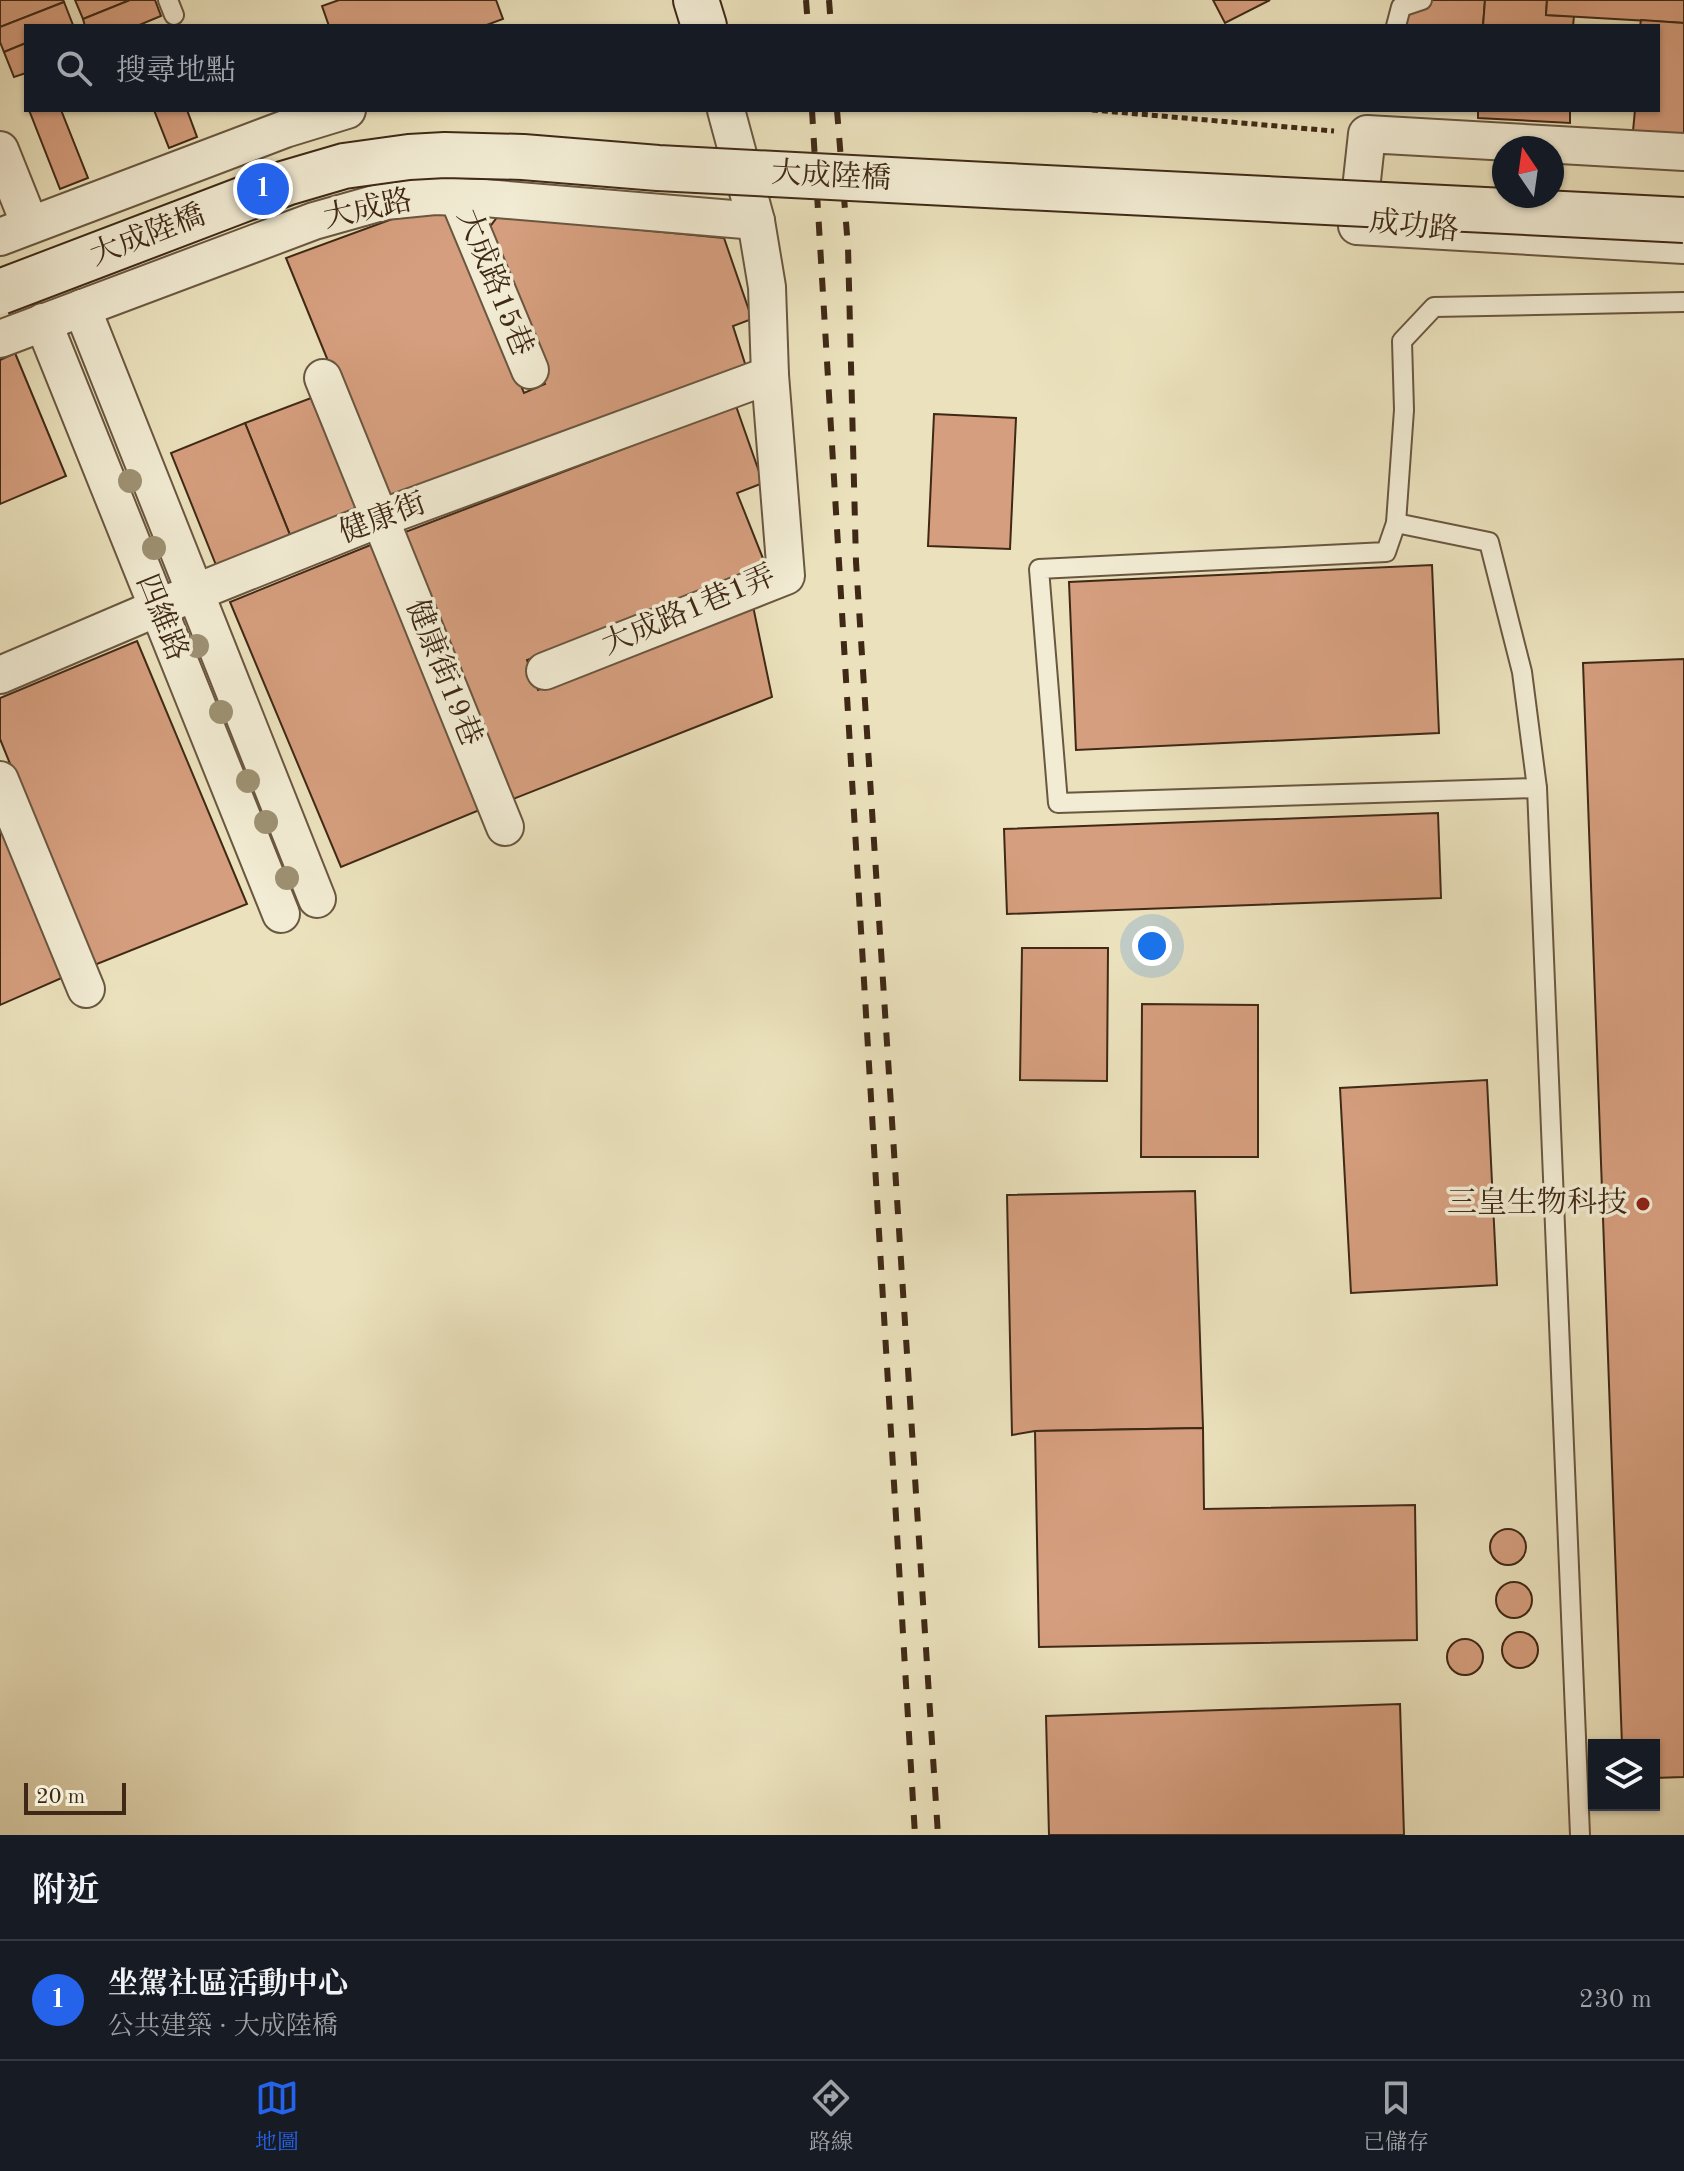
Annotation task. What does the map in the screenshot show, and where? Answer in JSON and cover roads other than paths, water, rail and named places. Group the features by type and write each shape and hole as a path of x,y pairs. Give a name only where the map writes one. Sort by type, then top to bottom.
{"main road":[{"path":"696,0 703,24"},
{"name":"大成陸橋","path":"0,292 286,183 344,166 445,155 1684,220"}],"street":[{"path":"0,150 15,231 285,129 340,112"},
{"path":"727,112 756,221 767,287 770,375"},
{"path":"1370,122 1684,152"},
{"name":"成功路","path":"1370,122 1357,226 1684,245"},
{"name":"大成路","path":"0,339 337,213 412,197 458,197 756,221"},
{"name":"大成路15巷","path":"458,197 530,370"},
{"name":"四維路","path":"82,308 193,594 317,899"},
{"name":"四維路","path":"43,322 281,914"},
{"name":"健康街","path":"0,675 381,518 770,375"},
{"name":"大成路1巷1弄","path":"545,671 786,576 770,375"},
{"name":"健康街19巷","path":"323,378 505,827"},
{"path":"0,780 86,989"}],"lane":[{"path":"1397,24 1401,7 1422,0"},
{"path":"1537,788 1058,803 1039,569 1386,552 1396,523 1404,410 1402,341 1434,307 1684,302"},
{"path":"1396,523 1489,542 1522,672 1537,788 1580,1835"}],"railway":[{"path":"806,0 808,24"},
{"path":"829,0 831,24"},
{"path":"812,112 915,1835"},
{"path":"837,112 848,247 856,562 938,1835"}],"place":[{"name":"坐駕社區活動中心","path":"263,189"},
{"name":"三皇生物科技","path":"1643,1204"}]}
